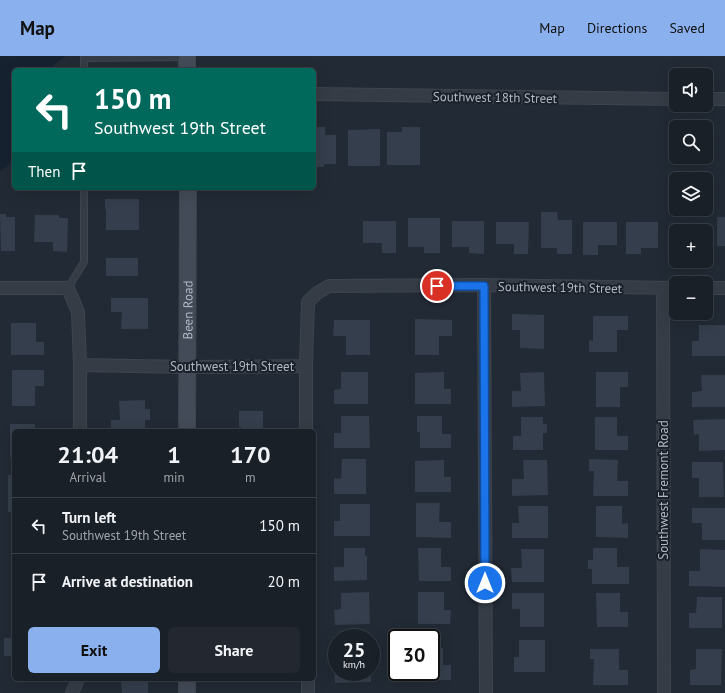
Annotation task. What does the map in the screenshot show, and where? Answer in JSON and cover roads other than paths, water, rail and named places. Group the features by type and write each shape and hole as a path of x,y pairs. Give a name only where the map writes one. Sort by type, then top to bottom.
{"street":[{"name":"Southwest 18th Street","path":"316,94 669,99"},
{"path":"713,99 725,99"},
{"name":"Been Road","path":"187,429 188,190"},
{"name":"Southwest 19th Street","path":"80,365 187,367 306,366 308,302 316,293 329,286 669,288"},
{"path":"484,286 486,693"},
{"path":"0,288 68,288 78,312 80,429"},
{"name":"Southwest Fremont Road","path":"663,288 664,693"},
{"path":"713,288 725,288"},
{"path":"306,366 306,429"},
{"path":"72,693 77,681"},
{"path":"187,681 187,693"},
{"path":"308,681 308,693"}],"lane":[{"path":"84,68 84,57 187,61"},
{"path":"68,288 84,262 84,190"}],"water":[{"path":"0,56 66,56 51,68 12,68 12,161 0,171"}]}
